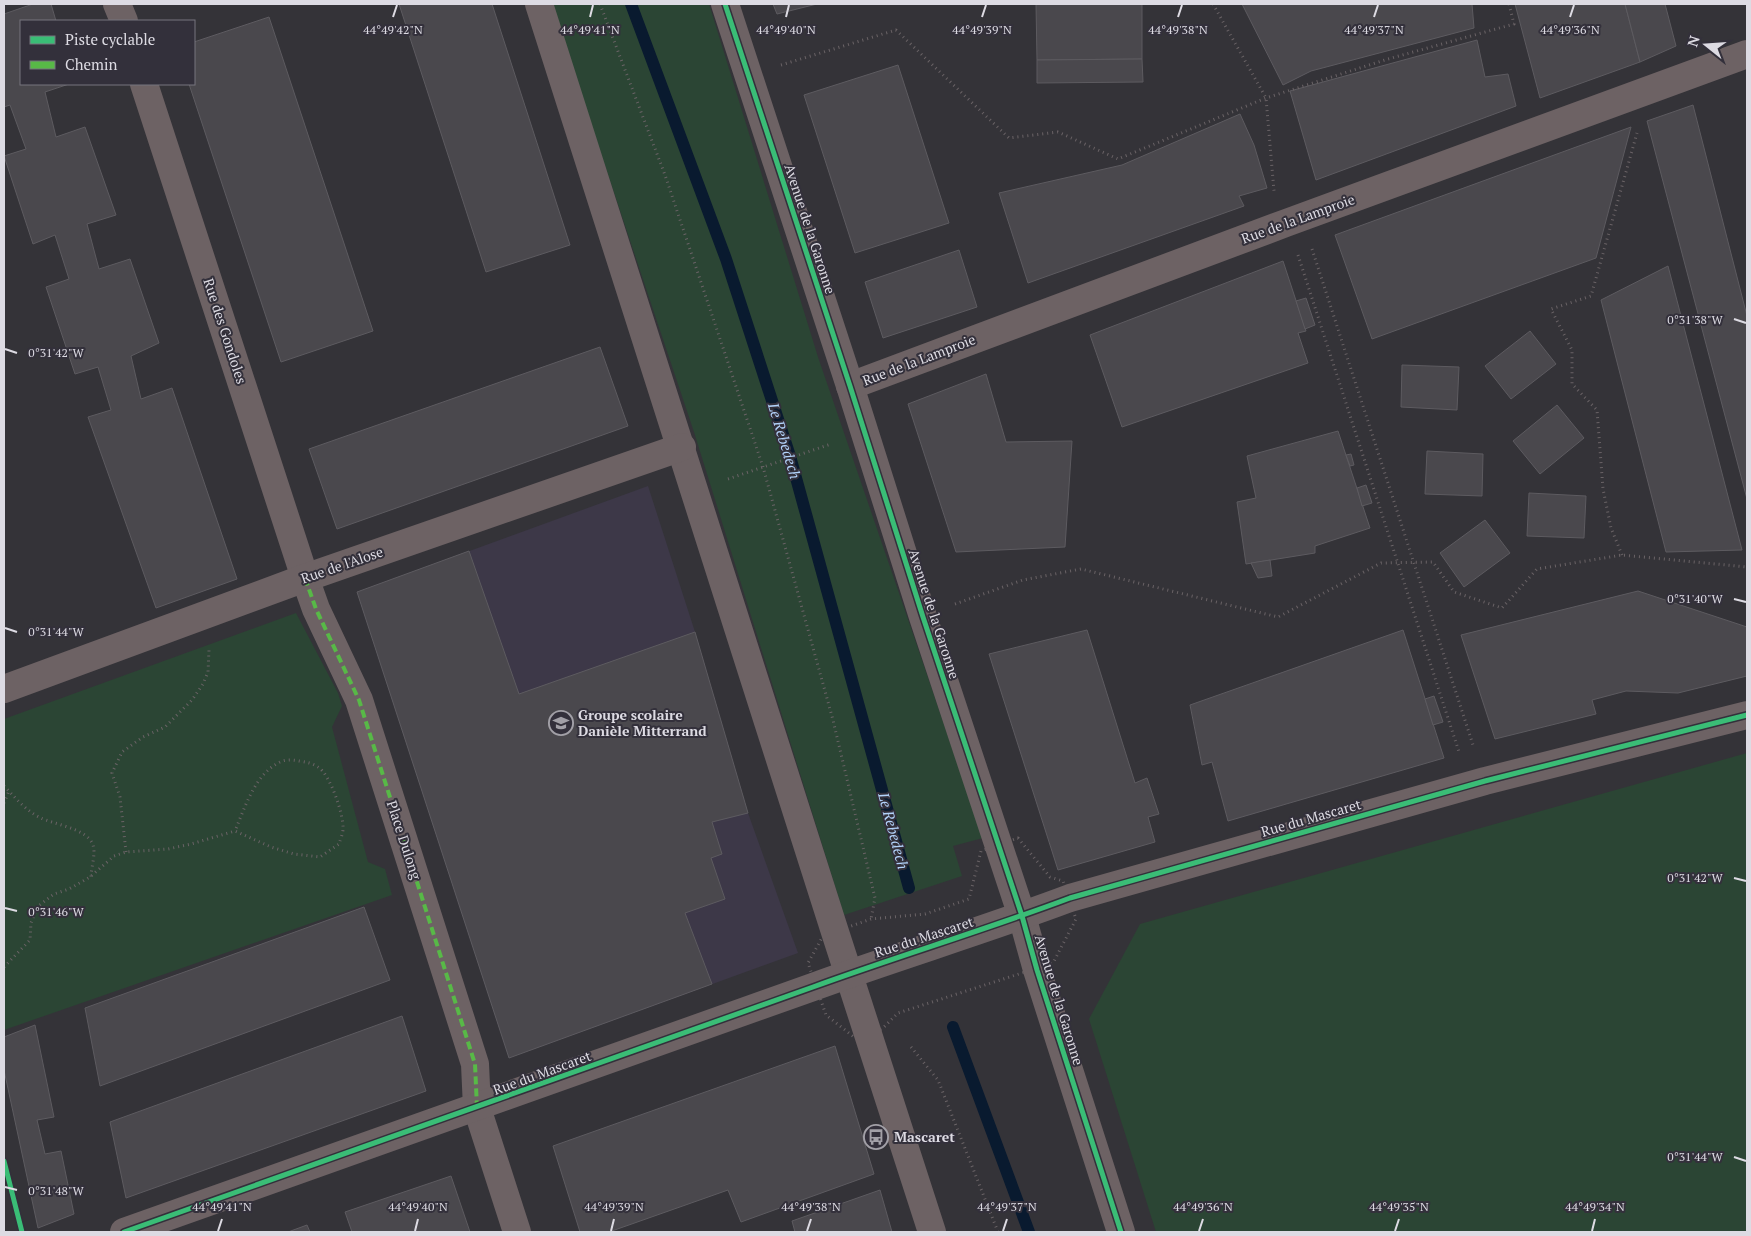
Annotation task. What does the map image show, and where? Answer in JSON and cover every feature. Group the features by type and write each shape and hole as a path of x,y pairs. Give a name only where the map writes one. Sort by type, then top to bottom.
{"street":[{"path":"117,4 124,20"},
{"path":"540,4 932,1232"},
{"name":"Avenue de la Garonne","path":"725,4 850,386 923,617 1022,916 1037,970 1121,1232"},
{"name":"Rue de la Lamproie","path":"850,386 1293,220 1747,54"},
{"name":"Rue des Gondoles","path":"144,85 306,578"},
{"name":"Rue de l'Alose","path":"4,689 306,578 682,447"},
{"name":"Place Dulong","path":"306,578 316,609 362,709 475,1064 477,1108 517,1232"},
{"name":"Rue du Mascaret","path":"124,1232 477,1108 849,974 1070,898 1477,784 1747,715"}],"path":[{"path":"600,4 665,175 763,467 839,748 875,898 871,919"},
{"path":"1213,4 1266,98 1274,194 1293,220 1415,562 1477,784"},
{"path":"799,60 896,30 1009,138 1058,132 1118,159 1266,98 1388,59 1514,24 1509,4"},
{"path":"1622,555 1611,528 1603,489 1597,410 1572,384 1572,350 1551,309 1592,296 1649,90"},
{"path":"1293,220 1298,254 1398,563 1477,784"},
{"path":"695,491 796,456"},
{"path":"923,617 971,597 1023,580 1081,569 1278,617 1382,563 1433,562 1454,592 1502,608 1537,569 1622,555 1747,567"},
{"path":"126,852 120,797 112,773 122,752 142,737 165,727 192,700 203,684 208,672 209,652 203,616"},
{"path":"4,967 30,940 31,922 38,907 54,894 69,889 90,877 114,856 126,852 168,849 235,831 271,847 294,854 320,857 339,844 343,828 339,807 328,778 314,764 292,760 281,761 263,775 249,797 235,831"},
{"path":"4,786 24,807 39,817 75,830 88,838 94,846 90,877"},
{"path":"4,803 9,791"},
{"path":"907,1043 938,1080 998,1232"}],"shaded area":[{"name":"Groupe scolaire Danièle Mitterrand","path":"648,486 695,632 748,813 798,953 509,1058 357,592"}],"green space":[{"path":"551,4 709,4 818,357 983,838 953,846 962,876 844,915 694,432"},
{"path":"296,613 338,693 342,706 332,727 368,862 385,869 392,895 4,1030 4,719"},
{"path":"1747,753 1747,1232 1156,1232 1089,1019 1140,924"}],"building":[{"path":"33,4 51,4 56,20 20,20 20,85 66,85 45,92 56,137 85,127 116,215 87,224 99,269 130,259 159,343 131,356 141,399 172,388 237,579 156,608 88,417 111,410 98,367 75,374 46,287 69,279 55,235 33,244 4,156 26,149 10,105 4,107 4,14"},
{"path":"399,4 492,4 570,245 486,272"},
{"path":"773,4 817,4 777,14"},
{"path":"1036,4 1142,4 1142,59 1037,60"},
{"path":"1242,4 1472,4 1474,28 1311,71 1283,85"},
{"path":"1515,4 1625,4 1640,62 1540,98"},
{"path":"1625,4 1665,4 1676,46 1640,62"},
{"path":"269,17 373,331 281,362 189,85 195,85 195,42"},
{"path":"1477,40 1485,77 1508,74 1516,106 1316,180 1290,91"},
{"path":"1142,59 1143,82 1037,83 1037,60"},
{"path":"898,65 949,223 855,253 804,95"},
{"path":"1693,105 1747,316 1747,499 1647,121"},
{"path":"1240,114 1254,145 1267,188 1239,196 1244,206 1028,283 999,193 1122,165"},
{"path":"1631,127 1596,258 1372,339 1335,235"},
{"path":"959,250 977,307 883,338 865,282"},
{"path":"1283,261 1306,331 1298,333 1308,363 1122,427 1090,335"},
{"path":"1668,266 1742,550 1666,552 1601,300"},
{"path":"1306,298 1315,325 1305,329 1296,301"},
{"path":"1530,331 1556,364 1511,399 1485,366"},
{"path":"600,347 628,426 337,529 309,449"},
{"path":"1402,365 1459,367 1457,410 1401,407"},
{"path":"986,374 1006,442 1072,441 1065,547 956,552 908,404"},
{"path":"1557,405 1584,438 1540,474 1513,441"},
{"path":"1338,431 1370,528 1315,546 1315,553 1246,564 1237,502 1256,498 1247,456"},
{"path":"1427,451 1483,454 1482,496 1425,494"},
{"path":"1351,454 1354,465 1350,466 1346,455"},
{"path":"1366,485 1372,503 1362,506 1357,488"},
{"path":"1529,493 1586,496 1584,538 1527,536"},
{"path":"1485,520 1510,553 1464,587 1440,553"},
{"name":"Groupe scolaire Danièle Mitterrand","path":"469,551 519,694 695,632 748,813 712,822 722,854 711,858 725,899 685,913 712,984 509,1058 357,592"},
{"path":"1270,560 1272,576 1258,578 1251,563"},
{"path":"1638,591 1747,627 1747,676 1678,693 1626,691 1592,700 1596,714 1495,739 1461,635"},
{"path":"1087,630 1135,783 1147,778 1159,814 1148,817 1155,842 1058,870 989,654"},
{"path":"1403,630 1444,758 1228,821 1212,762 1202,765 1190,705"},
{"path":"1434,696 1443,722 1433,725 1425,699"},
{"path":"364,907 390,980 100,1086 85,1008"},
{"path":"402,1016 426,1091 126,1198 110,1122"},
{"path":"35,1025 54,1117 37,1120 45,1154 61,1151 74,1214 38,1228 4,1070 4,1037"},
{"path":"835,1046 874,1174 741,1222 728,1190 609,1232 580,1232 553,1146"},
{"path":"451,1176 470,1232 352,1232 345,1212"},
{"path":"880,1190 892,1232 795,1232 792,1221"},
{"path":"307,1225 310,1232 288,1232"}],"waterway":[{"name":"Le Rebedech","path":"631,4 726,259 790,456 909,888"},
{"path":"953,1027 1029,1232"}],"marked path":[{"path":"305,578 316,609 359,700 475,1064 477,1108"}],"cycle path":[{"path":"725,4 850,386 923,617 1022,916 1037,970 1121,1232"},
{"path":"124,1232 1070,898 1485,781 1747,715"},
{"path":"4,1161 22,1232"}],"place":[{"name":"Groupe scolaire Danièle Mitterrand","path":"561,723"},
{"name":"Mascaret","path":"876,1137"}]}
